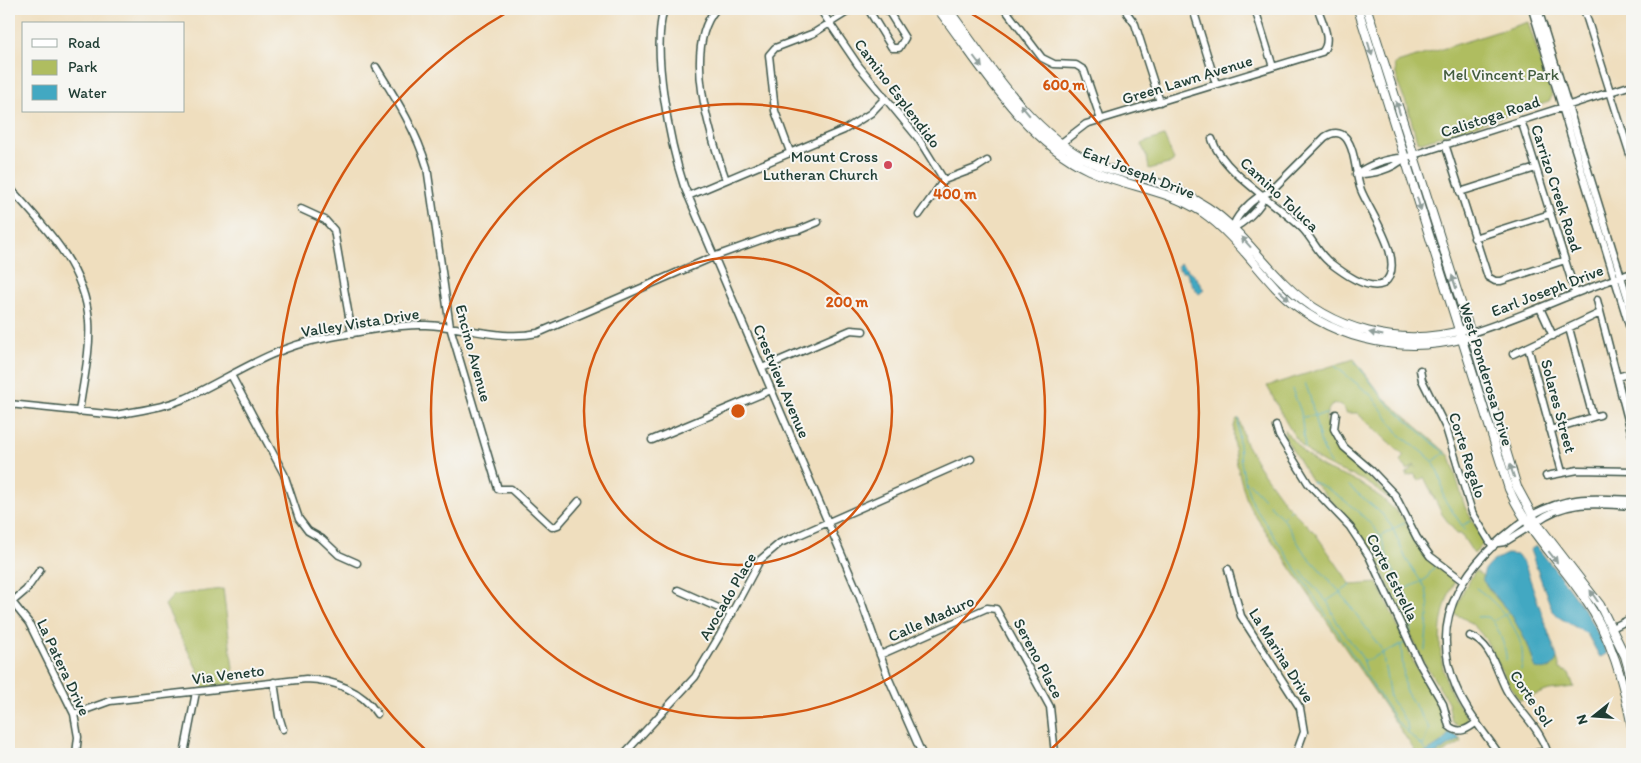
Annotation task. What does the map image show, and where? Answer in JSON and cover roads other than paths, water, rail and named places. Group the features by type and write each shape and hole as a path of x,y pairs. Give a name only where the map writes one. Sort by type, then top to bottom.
{"main road":[{"name":"Earl Joseph Drive","path":"938,9 1023,120 1058,147 1103,168 1159,183 1184,193 1217,213 1230,231 1292,292 1315,308 1339,322 1371,333 1404,338 1460,335 1471,332"},
{"name":"Earl Joseph Drive","path":"948,9 1023,107 1058,147"},
{"name":"West Ponderosa Drive","path":"1358,9 1505,478 1531,521 1585,598 1604,632 1620,672 1632,726"},
{"name":"West Ponderosa Drive","path":"1367,9 1471,332 1513,476 1531,521 1592,593 1625,656 1632,681"},
{"path":"1604,632 1612,628"}],"street":[{"name":"Crestview Avenue","path":"664,9 660,37 666,108 674,152 688,196 859,595 902,712 922,754"},
{"path":"716,9 702,30 700,66 708,125 726,180"},
{"name":"Camino Esplendido","path":"820,9 858,65 918,138 944,180"},
{"path":"790,152 775,111 769,55 775,48 803,38 852,9"},
{"path":"868,9 892,48 899,48 905,38 887,9"},
{"path":"1005,9 1042,58 1054,64 1076,65 1084,70 1101,120"},
{"path":"1193,9 1216,84"},
{"path":"1255,9 1273,67"},
{"name":"Green Lawn Avenue","path":"1058,147 1080,127 1319,53 1326,47 1327,37 1318,9"},
{"path":"1532,9 1632,312"},
{"path":"1538,9 1565,106"},
{"path":"1584,9 1632,161"},
{"path":"1126,13 1135,24 1160,102"},
{"name":"Encino Avenue","path":"376,67 410,122 427,167 450,327 498,489 511,489 552,527 558,524 579,501"},
{"name":"Calistoga Road","path":"1356,174 1364,168 1396,158 1404,158 1632,85"},
{"path":"688,196 859,122 871,113 885,98"},
{"name":"Carrizo Creek Road","path":"1521,120 1575,292"},
{"path":"1230,231 1234,221 1331,134 1340,134 1346,138 1356,174"},
{"name":"Camino Toluca","path":"1212,139 1224,161 1304,230 1320,252 1334,265 1370,286 1380,286 1388,280 1392,271 1392,262 1381,228 1363,195 1356,174"},
{"path":"1445,144 1485,272 1491,280 1501,281 1565,260"},
{"path":"919,215 944,180 976,168 987,161"},
{"path":"1460,192 1536,168"},
{"path":"9,186 65,252 74,268 85,298 89,321 89,349 78,412"},
{"path":"301,209 325,220 334,230 352,334"},
{"path":"1474,238 1550,214"},
{"name":"Valley Vista Drive","path":"9,404 116,415 152,410 185,398 230,375 296,346 320,339 414,325 450,327 500,336 521,337 538,333 713,257 777,234 799,230 818,222"},
{"name":"Earl Joseph Drive","path":"1471,332 1514,320 1575,292 1632,273"},
{"path":"1619,277 1632,335"},
{"path":"1597,300 1632,435"},
{"path":"1540,308 1553,336"},
{"path":"1513,354 1600,313"},
{"path":"1550,430 1597,416 1569,328"},
{"path":"762,368 851,330 863,331"},
{"name":"Solares Street","path":"1528,347 1562,472"},
{"name":"Corte Regalo","path":"1420,370 1422,380 1446,428 1472,512 1495,545"},
{"path":"1617,377 1632,373"},
{"path":"230,375 284,474 299,519 308,531 322,539 339,555 357,563"},
{"path":"652,440 771,390"},
{"path":"1336,414 1334,429 1344,447 1372,471 1395,495 1417,538 1430,556 1463,581"},
{"name":"Corte Estrella","path":"1276,426 1279,436 1308,483 1350,527 1369,556 1419,663 1443,704 1449,726 1455,730 1462,731 1477,722"},
{"name":"Avocado Place","path":"624,754 695,677 732,614 754,570 766,554 780,543 971,459"},
{"path":"1546,476 1562,472 1586,470 1632,471"},
{"path":"1499,754 1456,686 1447,648 1450,610 1463,581 1478,560 1495,545 1505,542 1552,505 1574,498 1632,500"},
{"path":"1531,521 1574,504 1632,506"},
{"name":"La Marina Drive","path":"1228,569 1241,616 1298,703 1302,714 1304,732 1296,754"},
{"path":"10,600 26,590 40,570"},
{"path":"678,590 732,614"},
{"name":"La Patera Drive","path":"10,600 29,623 74,714 78,737 76,754"},
{"name":"Calle Maduro","path":"880,656 986,608 993,609"},
{"name":"Sereno Place","path":"993,609 1000,614 1050,707 1055,754"},
{"path":"1612,628 1632,618"},
{"name":"Corte Sol","path":"1470,636 1479,641 1492,658 1506,690 1534,724 1547,752"},
{"name":"Via Veneto","path":"74,714 110,701 306,679 335,684 362,697 377,714"},
{"path":"274,682 278,716 283,729"},
{"path":"184,754 196,692"},
{"path":"1533,754 1547,752"}],"water":[{"path":"1180,263 1195,276 1204,290 1199,294 1186,272 1182,272 1177,267"},
{"path":"1536,546 1585,611 1607,654 1600,657 1587,634 1560,618 1552,610 1530,550"},
{"path":"1507,554 1518,555 1526,568 1557,657 1555,664 1550,668 1536,669 1528,645 1512,616 1483,581 1484,571 1487,567"},
{"path":"1449,733 1459,737 1459,740 1435,754 1424,754 1444,741"}],"waterway":[{"path":"1355,362 1388,404 1447,455"},
{"path":"1335,366 1372,396 1399,434 1433,461 1441,479 1444,499 1465,530"},
{"path":"1305,383 1322,446 1332,465"},
{"path":"1292,389 1301,412 1305,449"},
{"path":"1303,417 1327,414"},
{"path":"1239,419 1241,463 1254,506 1397,722 1428,752"},
{"path":"1434,461 1444,453"},
{"path":"1312,482 1328,489 1348,503 1373,526 1382,539 1389,561 1410,603 1412,612 1410,632"},
{"path":"1249,483 1285,521 1303,551 1340,592 1382,650 1390,698 1407,724 1408,732"},
{"path":"1349,486 1382,514 1392,527 1406,559 1426,589 1429,607 1425,650"},
{"path":"1283,517 1291,509"},
{"path":"1463,525 1471,521"},
{"path":"1381,536 1404,523"},
{"path":"1406,589 1426,579 1434,567"},
{"path":"1301,571 1328,603 1337,622 1363,659 1367,671"},
{"path":"1327,601 1351,585"},
{"path":"1476,588 1494,603 1511,623 1521,646 1523,658 1521,670"},
{"path":"1494,621 1509,612"},
{"path":"1477,617 1488,617 1495,625 1504,645 1506,660"},
{"path":"1365,661 1407,642"},
{"path":"1401,645 1405,690 1429,728 1423,746"}],"place":[{"name":"Mount Cross Lutheran Church","path":"888,165"}],"park label":[{"name":"Mel Vincent Park","path":"1501,74"}]}
